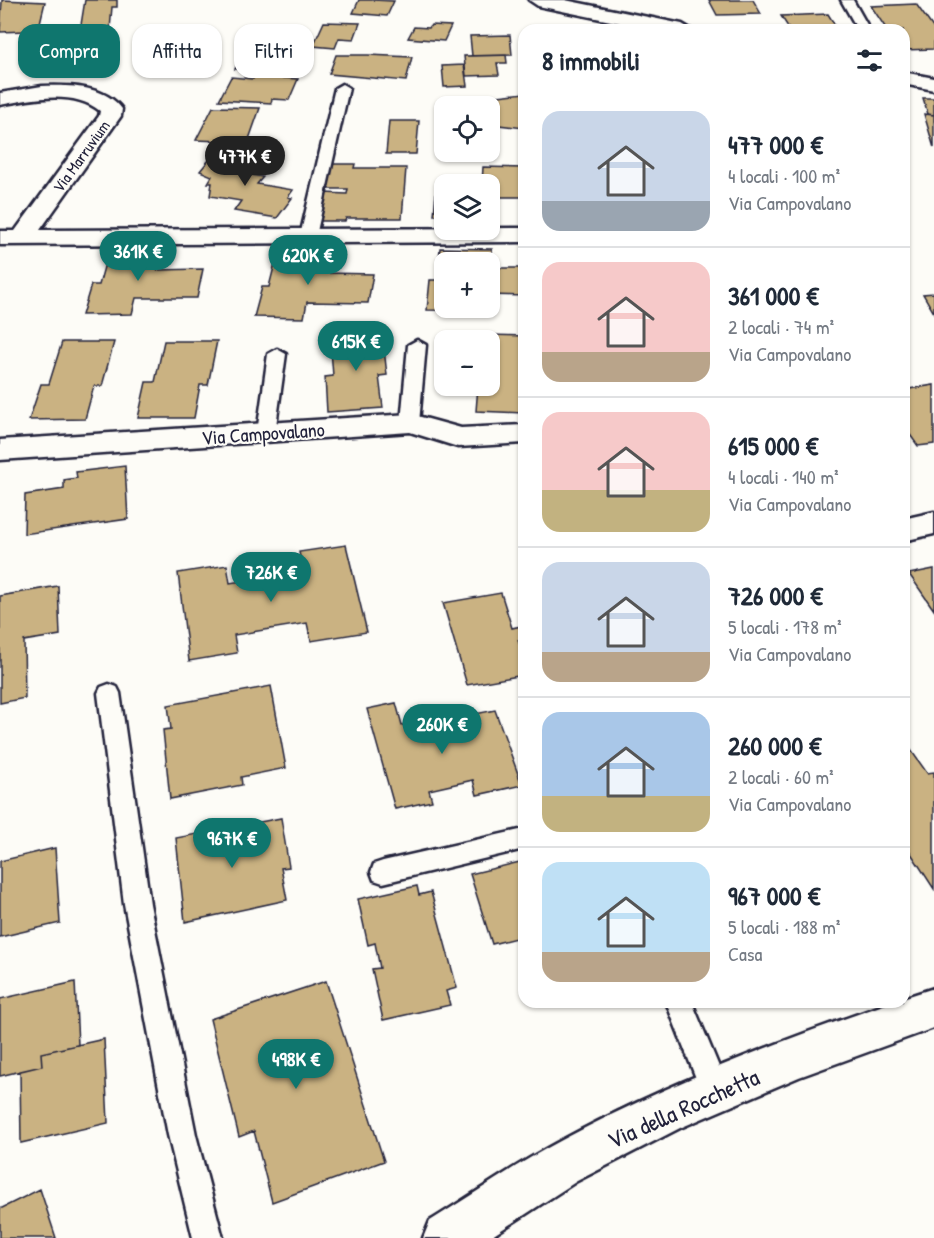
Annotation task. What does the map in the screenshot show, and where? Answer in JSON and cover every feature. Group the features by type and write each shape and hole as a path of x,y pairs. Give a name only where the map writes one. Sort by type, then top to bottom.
{"street":[{"path":"540,0 555,0"},
{"path":"540,0 596,2 646,24"},
{"path":"910,79 934,84"},
{"name":"Via Marruvium","path":"0,99 39,92 82,95 97,98 111,109 110,116 11,237"},
{"path":"11,237 518,235"},
{"name":"Via Campovalano","path":"0,450 410,423 427,426 458,438 518,434"},
{"path":"910,528 934,523"},
{"name":"Via della Rocchetta","path":"447,1238 577,1156 715,1091 854,1034 934,1008"}],"lane":[{"path":"847,0 861,24"},
{"path":"308,236 342,88"},
{"path":"410,423 417,345"},
{"path":"266,433 277,354"},
{"path":"109,693 137,904 182,1135 208,1238"},
{"path":"383,872 518,840"},
{"path":"681,1008 715,1091"}],"building":[{"path":"2,0 45,2 40,24 18,24 18,31 0,32"},
{"path":"85,0 117,0 117,7 112,7 110,24 81,24"},
{"path":"359,0 394,1 387,16 353,13"},
{"path":"709,0 753,0 761,14 717,15"},
{"path":"916,4 934,29 934,49 910,50 910,24 883,24 871,6"},
{"path":"828,14 834,24 786,24 781,16"},
{"path":"324,22 360,23 354,39 339,38 335,48 314,46"},
{"path":"431,25 451,26 444,41 408,38 414,27 429,28"},
{"path":"510,35 512,55 472,56 470,36"},
{"path":"336,55 412,57 406,81 329,74"},
{"path":"506,55 507,63 497,63 499,75 466,76 464,56"},
{"path":"464,65 467,86 444,87 442,66"},
{"path":"231,77 298,79 289,100 272,99 271,103 219,100"},
{"path":"518,94 518,127 500,125 498,96"},
{"path":"923,98 934,98 934,115 928,114"},
{"path":"213,107 260,108 248,142 196,140"},
{"path":"924,114 934,115 934,148"},
{"path":"389,121 419,121 416,154 386,154"},
{"path":"213,155 256,162 246,174 263,177 257,184 293,190 288,197 292,198 277,218 234,211 241,201 210,196 212,183 208,183 212,176 200,171"},
{"path":"332,164 355,164 354,168 406,168 402,218 346,218 345,221 320,221 324,193 347,194 348,189 328,189"},
{"path":"483,167 518,168 518,197 500,197 500,174 483,174"},
{"path":"440,248 492,249 492,252 440,252"},
{"path":"109,249 162,249 157,270 203,269 197,298 136,298 132,314 82,315 91,285 99,285"},
{"path":"278,251 330,252 326,273 373,274 368,303 307,302 304,318 254,317 262,287 269,287"},
{"path":"500,268 518,268 518,296 500,295"},
{"path":"430,280 434,280 434,310 427,310"},
{"path":"934,293 934,313 923,294"},
{"path":"382,332 387,375 379,376 383,408 327,412 325,377 333,376 330,336"},
{"path":"500,335 518,336 518,413 476,411 477,396 500,396"},
{"path":"164,341 217,341 208,385 200,385 194,418 138,418 146,382 155,382"},
{"path":"62,342 114,342 102,386 94,386 85,419 29,420 41,384 49,384"},
{"path":"934,385 934,444 918,446 910,435 910,389"},
{"path":"125,466 128,519 24,534 25,495 64,489 64,480 77,478 76,472"},
{"path":"346,545 367,632 311,641 307,623 234,635 237,653 189,661 178,573 227,565 230,583 303,571 299,552"},
{"path":"934,569 934,610 910,575"},
{"path":"58,586 60,635 24,641 25,698 0,703 0,596"},
{"path":"501,593 512,628 518,627 518,676 467,685 443,603"},
{"path":"271,686 286,768 241,777 242,785 170,799 163,730 171,729 168,705"},
{"path":"396,703 402,725 410,727 495,710 518,774 518,786 477,795 473,780 429,790 432,801 395,809 367,709"},
{"path":"910,749 927,773 934,772 934,889 910,852"},
{"path":"281,818 289,867 281,868 287,900 185,922 176,838"},
{"path":"55,848 60,923 0,937 0,861"},
{"path":"518,862 518,938 492,944 470,874"},
{"path":"417,886 419,895 431,892 457,988 446,991 450,1005 383,1020 372,969 380,968 375,943 368,945 358,899"},
{"path":"326,981 384,1161 272,1202 254,1131 239,1137 210,1019"},
{"path":"75,982 78,1045 41,1053 42,1066 0,1076 0,999"},
{"path":"104,1039 108,1123 21,1143 20,1071 42,1066 41,1053"},
{"path":"40,1189 56,1238 0,1238 0,1209"}]}
